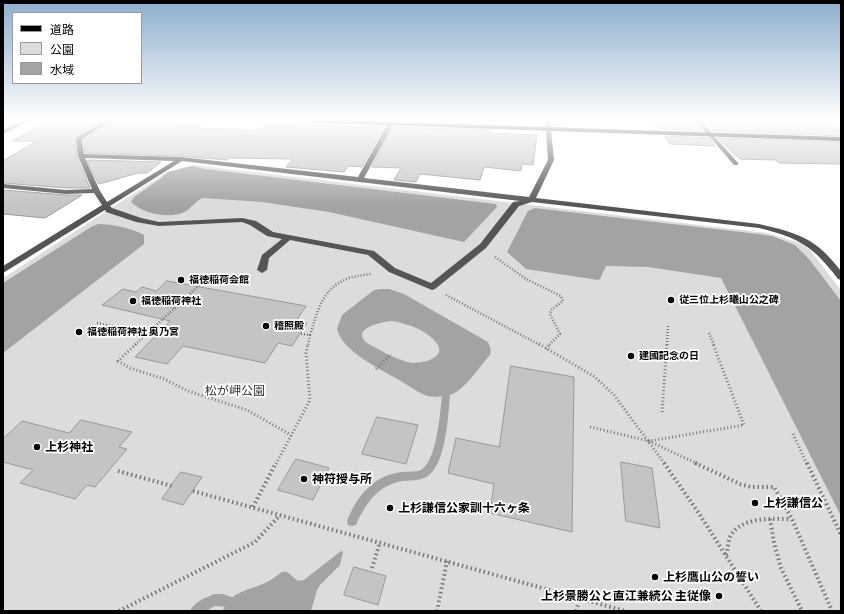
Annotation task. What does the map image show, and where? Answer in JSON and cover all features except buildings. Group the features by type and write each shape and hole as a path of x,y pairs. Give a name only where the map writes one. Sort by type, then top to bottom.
{"street":[{"path":"81,149 81,156 96,191 109,210 116,213 159,224 242,220 253,223 270,234 370,253 392,270 432,287 483,246 516,204 531,200 551,160 550,149"},
{"path":"360,180 377,149"},
{"path":"722,149 736,164"},
{"path":"81,156 181,159 218,162 360,180 751,225 778,230 807,241 819,251 841,277"},
{"path":"3,270 181,159"},
{"path":"3,186 66,192 96,191"},
{"path":"262,270 265,257 288,238"}],"path":[{"path":"501,263 530,283 561,296 563,301 551,310 550,314 560,334 546,349"},
{"path":"253,507 310,400 306,353 320,304 327,292 349,278 392,270"},
{"path":"207,278 118,361 130,368 164,379 188,391 247,410 271,425 292,435"},
{"path":"432,287 595,377 614,395 649,441 726,555 761,611"},
{"path":"153,303 176,308"},
{"path":"97,323 148,334"},
{"path":"662,412 668,326"},
{"path":"649,441 744,425 709,333"},
{"path":"301,334 310,335"},
{"path":"376,369 391,354"},
{"path":"590,426 649,441 740,484 751,487 774,487 792,519 832,611"},
{"path":"793,434 841,535"},
{"path":"118,470 172,486"},
{"path":"193,491 447,560 625,611"},
{"path":"119,611 255,542 281,514"},
{"path":"726,555 731,534 742,524 770,519 792,519"},
{"path":"770,519 774,543 781,568 802,611"},
{"path":"372,568 380,542"},
{"path":"437,611 447,560"},
{"path":"576,611 580,599"}],"green space":[{"name":"松が岬公園","path":"194,165 767,233 800,243 810,250 841,290 841,611 3,611 3,278 167,172"}],"water":[{"path":"191,166 496,204 497,207 464,242 329,212 262,202 203,198 180,214 166,215 143,210 131,202 134,197 168,172"},
{"path":"535,208 772,236 795,245 809,259 841,301 841,516 721,278 648,267 606,266 600,279 598,280 526,269 507,252 528,211"},
{"path":"98,224 133,230 144,235 144,244 3,353 3,283"},
{"path":"389,289 404,294 488,342 491,350 490,355 472,378 455,393 434,397 424,395 363,359 346,345 340,337 337,329 342,315 374,290","holes":["392,321 417,328 424,332 438,345 438,354 429,360 411,363 392,356 367,343 363,338 362,333 375,324"]},
{"path":"341,551 343,552 340,565 320,585 311,611 223,611 229,600 234,596 245,590 266,583 282,572 287,572 298,581 304,580"}],"waterway":[{"path":"352,521 364,498 383,482 403,476 419,475 428,470 436,455 439,445 446,396"},
{"path":"196,611 207,603 215,600 228,601"}],"place":[{"name":"福徳稲荷会館","path":"181,280"},
{"name":"従三位上杉曦山公之碑","path":"671,300"},
{"name":"福徳稲荷神社","path":"133,301"},
{"name":"稽照殿","path":"266,326"},
{"name":"福徳稲荷神社 奥乃宮","path":"79,332"},
{"name":"建國記念の日","path":"631,356"},
{"name":"上杉神社","path":"37,447"},
{"name":"神符授与所","path":"304,479"},
{"name":"上杉謙信公","path":"755,503"},
{"name":"上杉謙信公家訓十六ヶ条","path":"390,508"},
{"name":"上杉鷹山公の誓い","path":"655,577"},
{"name":"上杉景勝公と直江兼続公 主従像","path":"719,596"}]}
